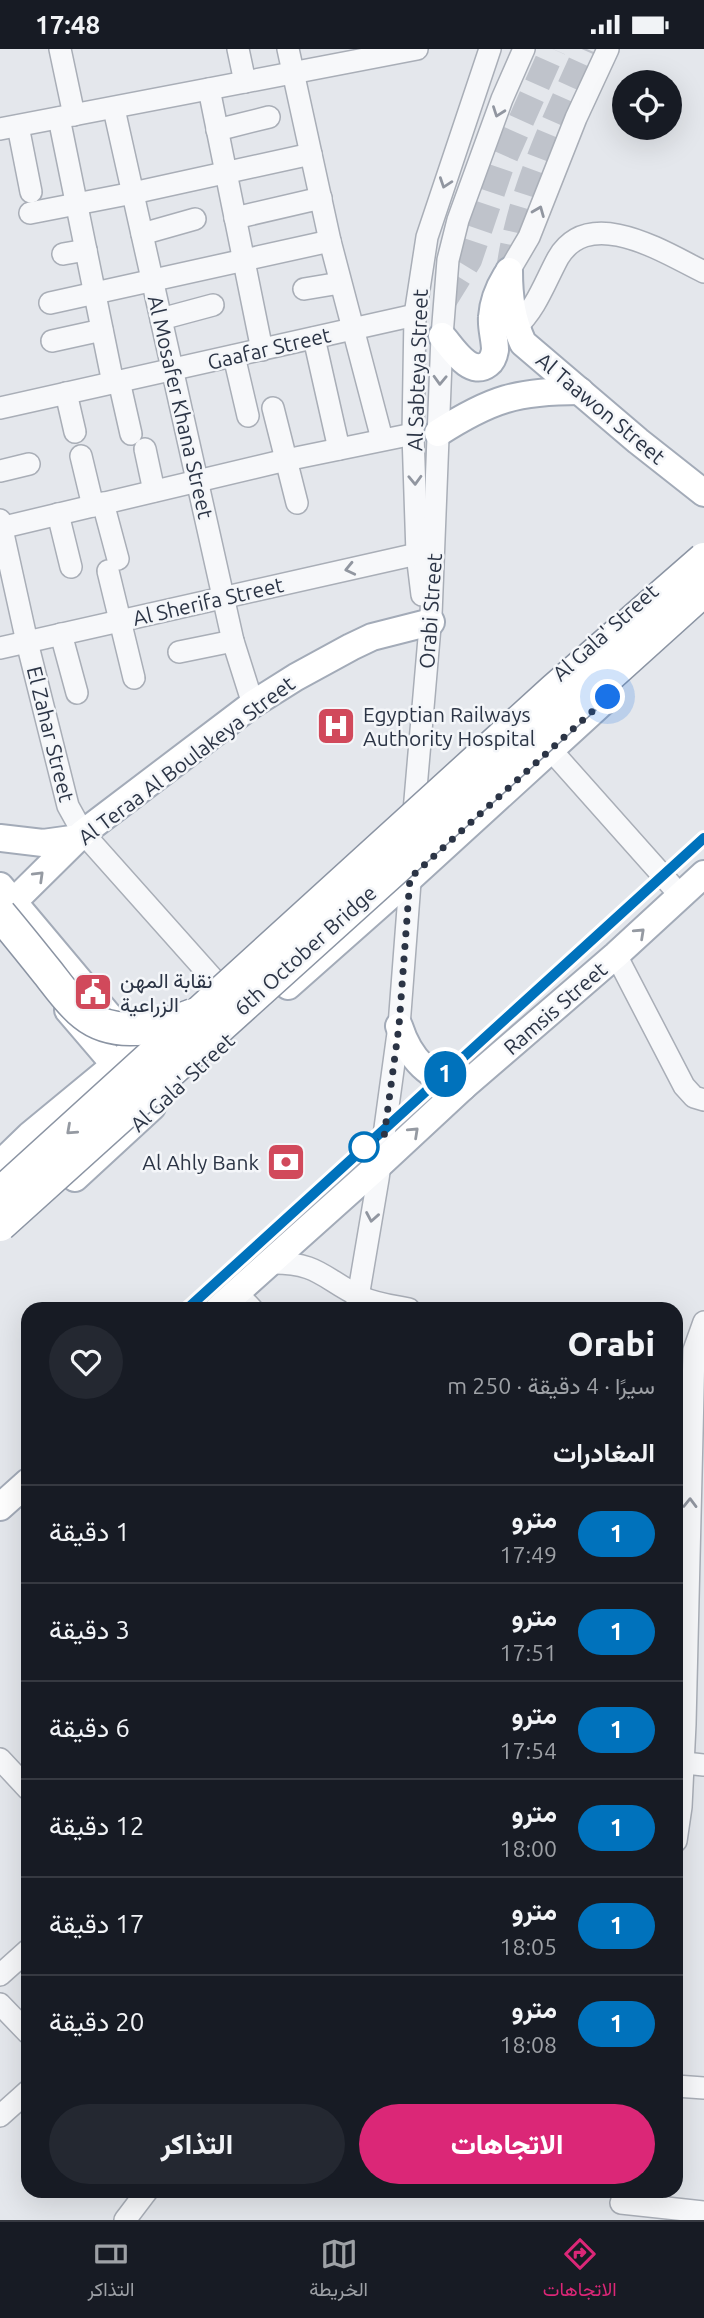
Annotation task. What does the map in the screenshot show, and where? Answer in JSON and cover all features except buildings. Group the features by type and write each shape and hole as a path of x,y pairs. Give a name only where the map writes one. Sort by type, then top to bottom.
{"highway":[{"name":"6th October Bridge","path":"0,1194 554,690 704,559"},
{"name":"6th October Bridge","path":"0,1225 704,590"},
{"path":"3,904 69,999 85,1015 104,1024 144,1029 204,1010"}],"main road":[{"path":"442,336 465,362 473,367 483,368 491,363 495,353 491,319 494,302 509,271"},
{"name":"Al Taawon Street","path":"509,271 509,300 523,343 704,493"},
{"path":"425,434 503,398 544,391 580,391"},
{"name":"Al Gala' Street","path":"0,1164 30,1135 215,981 517,713 704,542"},
{"name":"Al Gala' Street","path":"0,1243 410,878 704,609"},
{"name":"Al Teraa Al Boulakeya Street","path":"3,904 81,836 253,704 351,647 372,637 431,619"},
{"path":"0,838 43,843 81,836"},
{"name":"Ramsis Street","path":"236,1302 270,1263 463,1087 617,955 704,874"},
{"path":"3,904 84,989 172,1088"},
{"path":"0,933 115,1065"},
{"path":"399,1026 405,1044 422,1066 445,1082 463,1087"},
{"path":"0,1507 21,1488"}],"street":[{"path":"60,49 76,204 102,331 116,382 154,491"},
{"path":"238,49 245,82"},
{"path":"288,49 340,283 382,439"},
{"path":"311,155 76,204 30,202 9,127 293,73 365,54 417,49"},
{"name":"Al Sabteya Street","path":"431,619 420,585 417,554 425,434 415,315 427,237 490,49"},
{"name":"Orabi Street","path":"357,1302 399,1026 414,802 431,619 425,434 442,336 448,260 458,220 502,99 524,49"},
{"path":"509,271 529,237 576,118 608,49"},
{"path":"209,89 262,349"},
{"name":"Al Mosafer Khana Street","path":"114,109 233,641 253,704"},
{"path":"217,130 269,117"},
{"path":"235,218 321,198"},
{"path":"142,234 195,219"},
{"path":"516,327 534,306 560,255 572,243 587,235 603,232 629,238 704,272"},
{"path":"50,303 330,241"},
{"path":"63,254 86,250"},
{"path":"304,289 340,283"},
{"path":"161,319 213,305"},
{"name":"Gaafar Street","path":"0,408 415,315"},
{"path":"51,341 102,331"},
{"path":"314,338 339,449"},
{"path":"234,356 248,416"},
{"path":"66,393 75,432"},
{"path":"273,408 297,503"},
{"path":"1,525 382,439 425,434"},
{"path":"81,456 98,505 113,565 119,621 134,677"},
{"path":"0,471 29,464"},
{"path":"58,514 71,567"},
{"name":"El Zahar Street","path":"1,525 68,806 81,836 215,981"},
{"name":"Al Sherifa Street","path":"0,648 417,554"},
{"path":"61,634 77,693"},
{"path":"179,652 233,641"},
{"path":"517,713 680,895"},
{"path":"617,955 684,1086 694,1097 704,1100"},
{"path":"270,1263 290,1262 309,1266 326,1274 357,1302 377,1302"},
{"path":"683,1792 687,1763 691,1350 704,1322"},
{"path":"0,1759 21,1782"},
{"path":"0,1975 21,1956"},
{"path":"0,2004 21,2026"},
{"path":"683,2086 704,2088"},
{"path":"0,2116 21,2097"},
{"path":"125,2220 142,2198"},
{"path":"621,2205 704,2213"}],"tunnel":[{"path":"445,299 469,260 501,166 553,49"},
{"path":"509,271 530,185 587,49"}],"metro line":[{"name":"1","path":"195,1302 704,838"}],"place":[{"name":"Egyptian Railways Authority Hospital","path":"336,726"},
{"name":"نقابة المهن الزراعية","path":"93,992"},
{"name":"Al Ahly Bank","path":"286,1162"}],"route":[{"path":"364,1147 384,1137 399,1026 410,878 608,697"}]}
